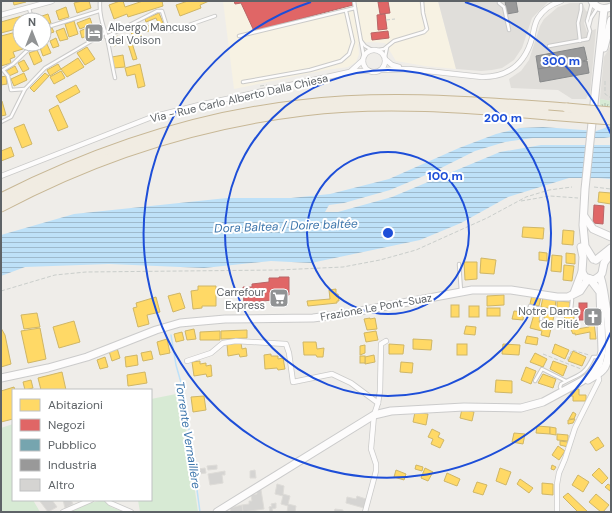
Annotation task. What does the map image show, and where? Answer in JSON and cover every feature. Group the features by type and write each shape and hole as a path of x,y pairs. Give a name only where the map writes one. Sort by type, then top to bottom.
{"highway":[{"path":"1,198 49,174 128,143 235,114 339,101 386,100 471,101 611,112"},
{"path":"1,207 54,180 132,150 184,133 238,121 303,111 392,106 477,109 611,120"}],"main road":[{"path":"217,512 374,415 391,411 464,407 521,408 543,402 604,370 608,362 610,335 605,293 600,263 594,260 586,251 583,241 585,187 599,59 597,5"},
{"path":"599,59 605,45 611,20"},
{"path":"582,381 594,371 599,364 598,357 602,332 600,292 585,276 583,269 583,252 580,243 582,198 585,187"},
{"path":"583,214 593,230 611,237"},
{"path":"572,295 587,261 594,260 611,248"},
{"path":"572,295 580,291 589,279 597,278 601,273 604,263 611,253"},
{"name":"Frazione Le Pont-Suaz","path":"1,378 48,368 87,357 156,330 180,323 225,319 313,318 344,314 479,290 511,290 557,297 572,295"}],"street":[{"path":"1,15 52,1"},
{"path":"363,59 364,64 369,71 375,72 391,69 409,69 482,77 502,75 510,71 524,58 536,23 542,13 552,5 561,1"},
{"path":"343,74 354,69 367,53 372,50 378,50 392,65 409,69"},
{"path":"381,70 384,65 385,58"},
{"name":"Via - Rue Carlo Alberto Dalla Chiesa","path":"1,176 152,117 199,105 359,70 369,71"},
{"path":"602,332 610,335"},
{"path":"187,361 211,353 223,343 236,342 286,344 289,353 293,382 332,374 351,383 378,403"},
{"path":"365,512 376,471 376,464 371,449 374,415 380,391 380,344 386,342"},
{"path":"556,512 559,473 575,428 599,380 598,374"},
{"path":"63,512 89,501"},
{"path":"108,501 131,512"}],"lane":[{"path":"100,1 99,11 115,78"},
{"path":"354,1 363,59"},
{"path":"378,50 388,46 394,41 424,32 427,29 422,1"},
{"path":"498,1 504,7 509,30"},
{"path":"580,40 578,23 581,5"},
{"path":"589,28 591,18 597,5"},
{"path":"549,46 588,39 590,36 587,21 597,5"},
{"path":"29,8 30,12"},
{"path":"239,36 300,20 355,8"},
{"path":"52,26 99,11"},
{"path":"106,37 157,11 162,11 168,30 172,31 215,16"},
{"path":"243,82 310,70 341,61 349,54 353,42 346,11"},
{"path":"1,122 11,117 25,89 45,68 105,33"},
{"path":"360,39 365,46 372,50"},
{"path":"385,58 388,46"},
{"path":"25,89 11,90 8,76 3,70 13,64 26,52"},
{"path":"459,264 461,292"},
{"path":"529,312 530,306 543,310 568,312 571,310 572,295"},
{"path":"541,319 543,310"},
{"path":"562,392 560,387 561,384 584,372 590,366 593,357 598,357"},
{"path":"535,381 542,369 567,381"}],"path":[{"path":"386,20 395,19"},
{"path":"605,81 605,94 611,98"},
{"path":"594,186 611,189"},
{"path":"1,291 55,275 86,272 285,270 343,267 380,260 416,250 487,218 526,197 549,190 572,187"},
{"path":"518,201 550,196 582,198"},
{"path":"567,360 572,350 598,357"},
{"path":"542,354 581,369"}],"shaded area":[{"path":"223,1 438,1 456,69 396,61 385,43 369,42 358,44 359,54 356,62 348,67 326,70 234,89"},
{"path":"438,1 549,1 532,18 522,48 514,60 502,68 481,71 456,69"},
{"path":"570,3 582,3 588,12 584,23 587,32 596,29 590,95 588,95 586,99 572,99 558,90 511,88 509,79 521,71 529,60 540,26 544,19 558,7"},
{"path":"611,45 611,101 600,99 604,57"}],"green space":[{"path":"600,99 611,101 611,108 600,106"},
{"path":"181,393 198,512 140,512 138,501 152,501 152,399"},
{"path":"12,424 12,501 34,501 40,512 1,512 1,428"},
{"path":"104,501 111,507 124,512 68,512 86,504"}],"water":[{"name":"Dora Baltea / Doire baltée","path":"611,126 611,137 533,138 505,142 475,151 433,172 390,190 344,203 329,205 325,212 338,212 392,197 500,152 541,145 611,145 611,179 569,178 508,197 461,223 420,240 311,263 271,261 204,268 109,264 25,267 1,276 1,235 74,214 227,198 291,198 330,194 389,179 459,148 496,134 520,128 543,127 596,131"}],"building: Abitazioni":[{"path":"13,1 25,1 26,2 14,5"},
{"path":"89,1 91,8 77,13 74,3"},
{"path":"123,1 125,7 143,1 162,1 163,6 128,17 127,14 114,19 109,5"},
{"path":"188,1 209,1 200,5 201,8 180,16 176,5"},
{"path":"66,7 69,17 59,20 56,11"},
{"path":"159,13 164,25 160,27 156,18 146,22 145,19"},
{"path":"90,18 92,24 80,29 77,23"},
{"path":"12,19 12,30 1,33 1,22"},
{"path":"74,21 78,34 69,37 65,24"},
{"path":"148,25 149,31 141,32 142,37 133,39 130,28"},
{"path":"91,26 94,33 82,38 80,31"},
{"path":"64,28 68,39 60,41 56,31"},
{"path":"12,33 12,52 15,57 10,59 11,63 1,66 1,36"},
{"path":"118,36 122,42 114,46 111,40"},
{"path":"56,38 59,46 53,48 52,40"},
{"path":"132,43 137,59 133,60 128,44"},
{"path":"87,47 95,59 85,65 77,53"},
{"path":"38,52 42,61 34,65 29,53"},
{"path":"42,52 51,53 43,56"},
{"path":"123,55 125,67 114,68 112,57"},
{"path":"78,58 84,67 67,77 61,69"},
{"path":"24,60 29,69 23,72 18,63"},
{"path":"58,64 61,69 50,76 47,70"},
{"path":"140,64 145,86 138,88 135,74 127,76 125,68"},
{"path":"15,66 18,72 9,76 6,71"},
{"path":"61,71 65,78 54,84 50,77"},
{"path":"24,73 27,80 14,86 11,79"},
{"path":"45,73 49,76 34,92 30,88"},
{"path":"6,76 7,84 1,85 1,77"},
{"path":"76,85 80,92 60,103 56,96"},
{"path":"2,101 6,115 1,116 1,102"},
{"path":"58,105 68,127 58,131 49,110"},
{"path":"24,124 32,144 22,148 14,128"},
{"path":"11,147 14,156 1,161 1,151"},
{"path":"599,192 611,193 611,204 598,202"},
{"path":"523,227 544,228 543,239 522,237"},
{"path":"563,230 574,231 573,245 562,244"},
{"path":"539,252 547,253 547,261 539,260"},
{"path":"566,253 575,254 575,264 566,263"},
{"path":"552,255 562,256 561,272 551,271"},
{"path":"481,258 496,260 494,274 480,273"},
{"path":"464,262 477,262 477,279 465,280"},
{"path":"564,265 574,266 572,281 563,280"},
{"path":"198,286 216,286 216,306 202,306 202,308 193,309 191,291 198,290"},
{"path":"336,289 336,294 338,294 339,301 337,301 337,303 308,306 307,301 330,299 329,290"},
{"path":"180,293 185,308 173,312 168,296"},
{"path":"504,295 504,305 487,306 487,296"},
{"path":"532,295 541,297 539,306 530,304"},
{"path":"156,297 160,312 147,315 149,324 138,327 133,308 137,307 136,303"},
{"path":"543,297 556,299 555,309 541,307"},
{"path":"557,301 570,302 569,310 557,309"},
{"path":"451,305 459,305 459,317 451,317"},
{"path":"469,306 479,306 479,317 469,317"},
{"path":"487,308 500,308 500,316 487,316"},
{"path":"514,311 524,312 523,320 512,319"},
{"path":"535,311 542,313 539,322 547,324 548,319 544,318 545,313 554,316 549,337 541,335 542,331 530,328"},
{"path":"37,313 40,327 24,329 21,315"},
{"path":"574,313 574,321 577,329 589,327 589,323 594,322 596,339 590,339 590,332 575,335 575,333 573,334 567,321 565,321 564,314"},
{"path":"375,318 377,329 367,330 364,319"},
{"path":"74,321 80,342 59,348 53,327"},
{"path":"466,326 476,327 475,335 464,334"},
{"path":"1,328 5,335 11,364 1,367"},
{"path":"40,328 46,359 28,363 21,331"},
{"path":"194,329 196,339 187,340 185,331"},
{"path":"247,330 247,338 221,339 221,331"},
{"path":"220,331 220,340 200,340 200,332"},
{"path":"376,331 378,340 366,342 364,333"},
{"path":"182,332 184,340 176,342 174,334"},
{"path":"527,336 538,338 537,345 525,343"},
{"path":"167,339 170,353 160,355 157,342"},
{"path":"413,339 432,340 431,350 413,349"},
{"path":"303,342 316,342 317,349 324,348 323,357 317,357 316,355 304,355"},
{"path":"241,343 242,349 246,348 247,356 240,357 239,354 228,356 227,344"},
{"path":"389,344 404,345 403,354 389,354"},
{"path":"457,344 467,344 467,355 457,355"},
{"path":"503,344 520,345 519,355 502,354"},
{"path":"555,344 569,350 565,359 552,353"},
{"path":"365,345 365,353 360,355 360,346"},
{"path":"117,348 120,358 112,361 109,351"},
{"path":"151,351 153,359 143,361 141,353"},
{"path":"573,351 586,357 582,366 568,361"},
{"path":"535,353 547,359 543,367 530,362"},
{"path":"271,354 271,356 278,356 278,359 283,358 285,369 265,369 264,355"},
{"path":"137,355 138,365 126,367 125,357"},
{"path":"374,355 375,362 365,364 365,357"},
{"path":"360,356 365,356 365,363 360,363"},
{"path":"105,357 108,367 100,369 97,360"},
{"path":"200,361 200,364 206,363 206,366 211,365 212,376 207,377 206,374 194,376 192,362"},
{"path":"553,361 567,366 563,376 550,369"},
{"path":"401,362 413,363 412,373 400,372"},
{"path":"526,367 536,371 531,384 521,380"},
{"path":"62,372 66,389 41,389 38,378"},
{"path":"145,372 147,383 128,386 127,375"},
{"path":"543,374 556,379 553,388 538,383"},
{"path":"31,380 33,388 25,389 23,382"},
{"path":"496,380 512,381 512,393 495,392"},
{"path":"14,387 15,389 12,389 12,419 1,422 1,391"},
{"path":"571,389 579,389 579,395 586,395 586,401 573,401"},
{"path":"204,396 206,410 193,412 191,397"},
{"path":"462,409 474,412 472,421 460,418"},
{"path":"415,412 428,414 426,425 413,422"},
{"path":"573,412 576,414 574,419 569,419"},
{"path":"575,419 573,423 568,424 568,420"},
{"path":"537,426 550,427 550,434 536,433"},
{"path":"550,427 556,428 556,435 550,434"},
{"path":"432,429 440,433 438,437 444,440 440,448 431,444 433,439 428,437"},
{"path":"514,433 525,434 523,444 512,442"},
{"path":"557,434 568,435 568,441 557,440"},
{"path":"598,437 604,446 596,451 590,442"},
{"path":"560,441 568,442 568,447 560,445"},
{"path":"558,446 565,451 559,460 552,455"},
{"path":"416,465 423,467 422,471 415,469"},
{"path":"552,465 556,467 554,470 551,469"},
{"path":"425,468 433,472 428,481 421,478"},
{"path":"500,468 511,472 506,485 496,481"},
{"path":"599,468 608,478 602,484 592,475"},
{"path":"396,470 406,474 404,480 394,477"},
{"path":"447,473 460,479 457,486 444,481"},
{"path":"578,475 589,482 583,492 572,485"},
{"path":"520,479 533,488 529,493 517,484"},
{"path":"477,482 487,485 483,495 473,492"},
{"path":"542,483 553,484 553,495 542,494"},
{"path":"608,484 611,486 610,491 605,487"},
{"path":"568,493 588,512 578,512 563,497"},
{"path":"596,494 609,505 603,512 589,502"}],"building: Negozi":[{"path":"234,1 352,1 353,5 254,31 241,3 235,4"},
{"path":"388,1 390,13 380,14 378,2"},
{"path":"385,14 387,29 378,30 377,15"},
{"path":"388,31 389,38 372,40 371,33"},
{"path":"594,205 604,206 603,224 593,223"},
{"path":"289,277 289,295 281,295 281,297 272,298 272,300 254,302 254,305 244,305 243,287 252,287 252,284 269,282 269,278"},
{"path":"579,303 587,303 587,320 579,320"}],"building: Pubblico":[{"name":"Notre Dame de Pitié","path":"590,312 596,312 596,322 590,322"}],"building: Industria":[{"path":"505,1 516,1 518,12 507,14"},
{"path":"584,47 587,60 538,69 536,56"},
{"path":"587,61 589,73 540,82 538,69"}],"building: Altro":[{"path":"217,465 217,469 208,470 207,466"},
{"path":"205,468 206,473 199,474 198,469"},
{"path":"255,470 256,478 250,478 250,471"},
{"path":"225,471 225,475 222,475 223,483 210,485 208,474"},
{"path":"277,484 284,486 283,494 290,496 288,504 296,506 295,512 287,512 288,506 281,504 283,496 275,494"},
{"path":"261,490 264,509 243,512 242,505 249,504 249,501 252,501 251,495 257,494 257,491"},
{"path":"357,496 366,499 364,508 346,503 347,497 356,499"},
{"path":"40,501 53,501 57,507 48,512"},
{"path":"63,501 72,501 73,504 65,508"},
{"path":"276,503 276,508 272,509 273,512 270,512 269,507 272,506 271,504"},
{"path":"242,505 243,512 231,512 230,508"},
{"path":"335,509 343,510 343,512 334,512"}],"waterway":[{"name":"Torrente Vernaillère","path":"171,335 176,365 184,393 200,512"}],"place":[{"name":"Albergo Mancuso del Voison","path":"94,33"},
{"name":"Carrefour Express","path":"279,298"},
{"name":"Notre Dame de Pitié","path":"593,317"}]}
